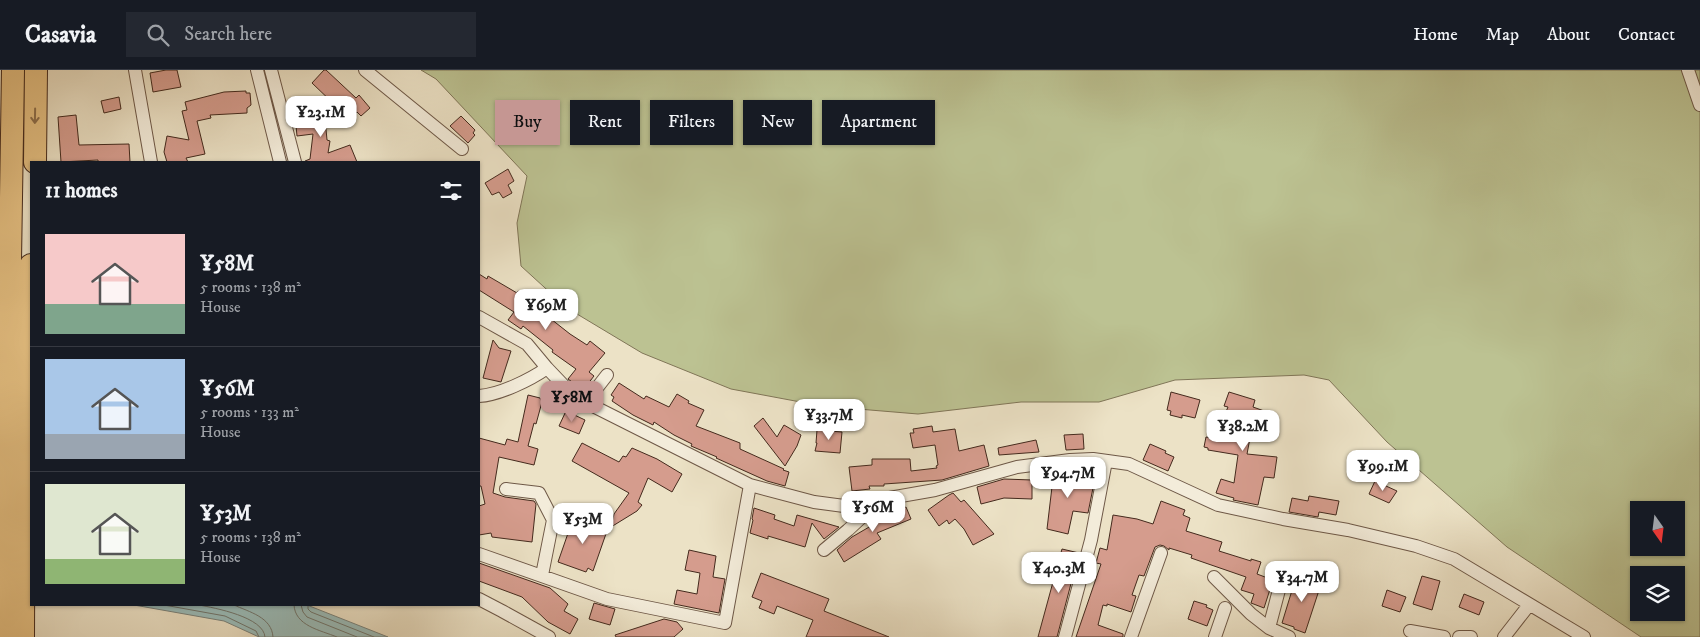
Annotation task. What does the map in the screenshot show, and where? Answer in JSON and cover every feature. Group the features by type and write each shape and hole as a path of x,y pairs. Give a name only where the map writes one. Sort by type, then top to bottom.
{"highway":[{"path":"13,70 9,325 21,386 23,637"},
{"path":"34,161 36,70"},
{"path":"2,637 21,386 29,329 30,297"}],"street":[{"path":"135,70 152,161"},
{"path":"257,70 280,161"},
{"path":"271,70 295,161"},
{"path":"364,70 462,149"},
{"path":"1688,70 1700,104"},
{"path":"480,318 527,344 567,389 586,402 750,485 814,502 844,506 935,490 1017,467 1093,459 1128,464 1218,505 1348,530 1416,546 1454,559 1584,637"},
{"path":"480,396 488,396 536,375 547,368"},
{"path":"586,402 607,374"},
{"path":"1065,637 1091,540 1106,461"},
{"path":"480,554 607,599 725,623 750,485"},
{"path":"506,489 540,493 553,520 542,575"},
{"path":"824,550 879,501"},
{"path":"1131,637 1161,553"},
{"path":"1269,628 1284,571"},
{"path":"1214,577 1251,614 1269,628 1289,637"},
{"path":"480,600 502,610 549,637"},
{"path":"1504,637 1529,605"},
{"path":"1215,637 1225,608"},
{"path":"1410,631 1444,637"},
{"path":"1459,637 1472,637"}],"green space":[{"path":"421,70 1700,70 1700,637 1641,637 1507,547 1387,442 1329,380 1304,375 1175,380 1099,402 1021,402 918,414 822,406 731,389 642,353 567,308 521,266 517,223 527,176 498,145 560,145 560,100 495,100 495,142 436,79"}],"water":[{"path":"140,606 310,606 388,637 259,637 224,621"}],"building":[{"path":"177,70 181,87 153,92 150,73"},
{"path":"324,70 356,98 359,95 370,108 361,116 357,112 351,117 338,103 336,106 312,83"},
{"path":"246,91 246,93 250,93 251,105 247,108 247,113 210,115 211,118 197,121 205,154 186,158 188,161 167,161 164,152 167,136 189,140 182,111 187,110 185,102 224,92"},
{"path":"119,97 121,109 104,113 101,101"},
{"path":"324,108 327,140 330,141 328,153 350,145 357,161 305,161 310,159 313,134 297,136 295,115 301,115 301,110"},
{"path":"76,115 79,145 129,144 130,161 61,161 58,117"},
{"path":"461,116 475,130 473,133 475,135 468,143 450,126"},
{"path":"508,169 514,181 508,185 512,193 503,198 499,192 492,195 485,183"},
{"path":"480,275 487,279 488,276 517,293 518,291 570,334 587,345 590,341 605,353 589,372 594,376 583,390 568,379 576,369 552,352 553,350 523,326 521,329 508,320 514,312 480,291"},
{"path":"493,340 499,348 511,351 501,382 483,378"},
{"path":"619,383 644,399 646,396 669,407 677,394 689,401 688,403 704,410 696,426 740,443 740,449 789,472 785,486 767,481 716,458 691,446 692,444 654,422 653,425 633,415 612,401 614,397 611,395"},
{"path":"1171,392 1200,400 1195,418 1182,415 1182,418 1170,415 1171,411 1167,410"},
{"path":"1229,392 1255,400 1253,407 1267,412 1263,425 1253,422 1247,454 1277,457 1274,478 1264,477 1258,505 1233,500 1234,498 1216,493 1221,479 1234,483 1238,455 1208,450 1208,448 1204,447 1206,437 1229,440 1233,417 1225,414 1228,407 1224,406"},
{"path":"528,395 540,398 542,402 528,446 538,449 534,465 499,457 493,493 505,497 534,501 536,504 532,542 492,537 491,533 480,535 480,506 485,504 480,486 480,438 505,445 507,439 518,442"},
{"path":"566,411 585,420 579,434 559,426"},
{"path":"763,418 777,437 784,425 801,435 785,466 754,426"},
{"path":"932,426 933,432 955,429 959,451 984,445 989,466 942,480 884,484 884,486 869,486 870,489 852,491 849,467 872,465 872,459 910,459 911,471 937,468 935,445 913,448 910,433 914,433 913,429"},
{"path":"817,430 842,432 840,453 815,451"},
{"path":"1083,434 1084,449 1066,450 1064,435"},
{"path":"1036,440 1039,452 999,455 998,448"},
{"path":"582,443 619,462 623,456 626,457 632,448 657,459 682,474 672,492 648,478 638,502 642,505 637,511 611,527 614,514 629,493 572,461"},
{"path":"1150,444 1174,457 1168,471 1143,460"},
{"path":"1054,470 1076,471 1078,475 1077,480 1094,483 1088,513 1073,511 1068,534 1047,529"},
{"path":"1004,479 1032,480 1032,499 1004,498 981,504 977,487"},
{"path":"1375,481 1397,491 1389,503 1369,494"},
{"path":"953,493 961,502 964,500 994,534 973,545 964,529 955,519 949,524 947,520 939,526 928,510"},
{"path":"1309,496 1339,501 1336,515 1319,512 1318,517 1289,512 1292,498 1308,501"},
{"path":"1161,501 1185,510 1183,515 1190,518 1186,531 1222,542 1219,551 1251,561 1251,559 1261,562 1257,574 1273,580 1264,608 1251,603 1254,594 1241,590 1246,577 1191,558 1192,555 1169,548 1169,550 1160,545 1155,547 1144,576 1139,575 1132,595 1136,596 1131,612 1107,604 1107,606 1103,605 1098,625 1123,634 1123,637 1076,637 1101,564 1096,563 1100,548 1107,550 1113,515 1153,524"},
{"path":"900,506 901,509 906,507 911,519 877,533 881,539 844,562 837,550 852,537 888,516 886,511"},
{"path":"754,508 775,515 774,519 794,526 797,515 839,527 824,539 812,523 805,547 768,536 768,539 750,533"},
{"path":"574,516 608,528 593,571 588,568 586,572 558,562"},
{"path":"1062,549 1079,553 1057,637 1038,637"},
{"path":"689,550 716,556 713,577 725,579 719,613 674,604 677,590 697,594 700,573 685,570"},
{"path":"480,563 550,588 568,604 564,611 578,619 570,634 548,622 522,597 480,581"},
{"path":"761,573 829,599 824,611 889,637 806,637 813,620 777,606 774,614 759,608 762,601 752,597"},
{"path":"1297,574 1322,581 1305,633 1282,623"},
{"path":"1422,576 1440,581 1432,610 1413,604"},
{"path":"1387,590 1406,597 1400,612 1382,606"},
{"path":"1464,594 1484,602 1479,615 1459,607"},
{"path":"1194,601 1207,605 1206,607 1213,610 1207,626 1188,619"},
{"path":"594,603 615,609 610,625 589,619"},
{"path":"664,619 677,622 683,629 674,637 616,637 615,635"}]}
